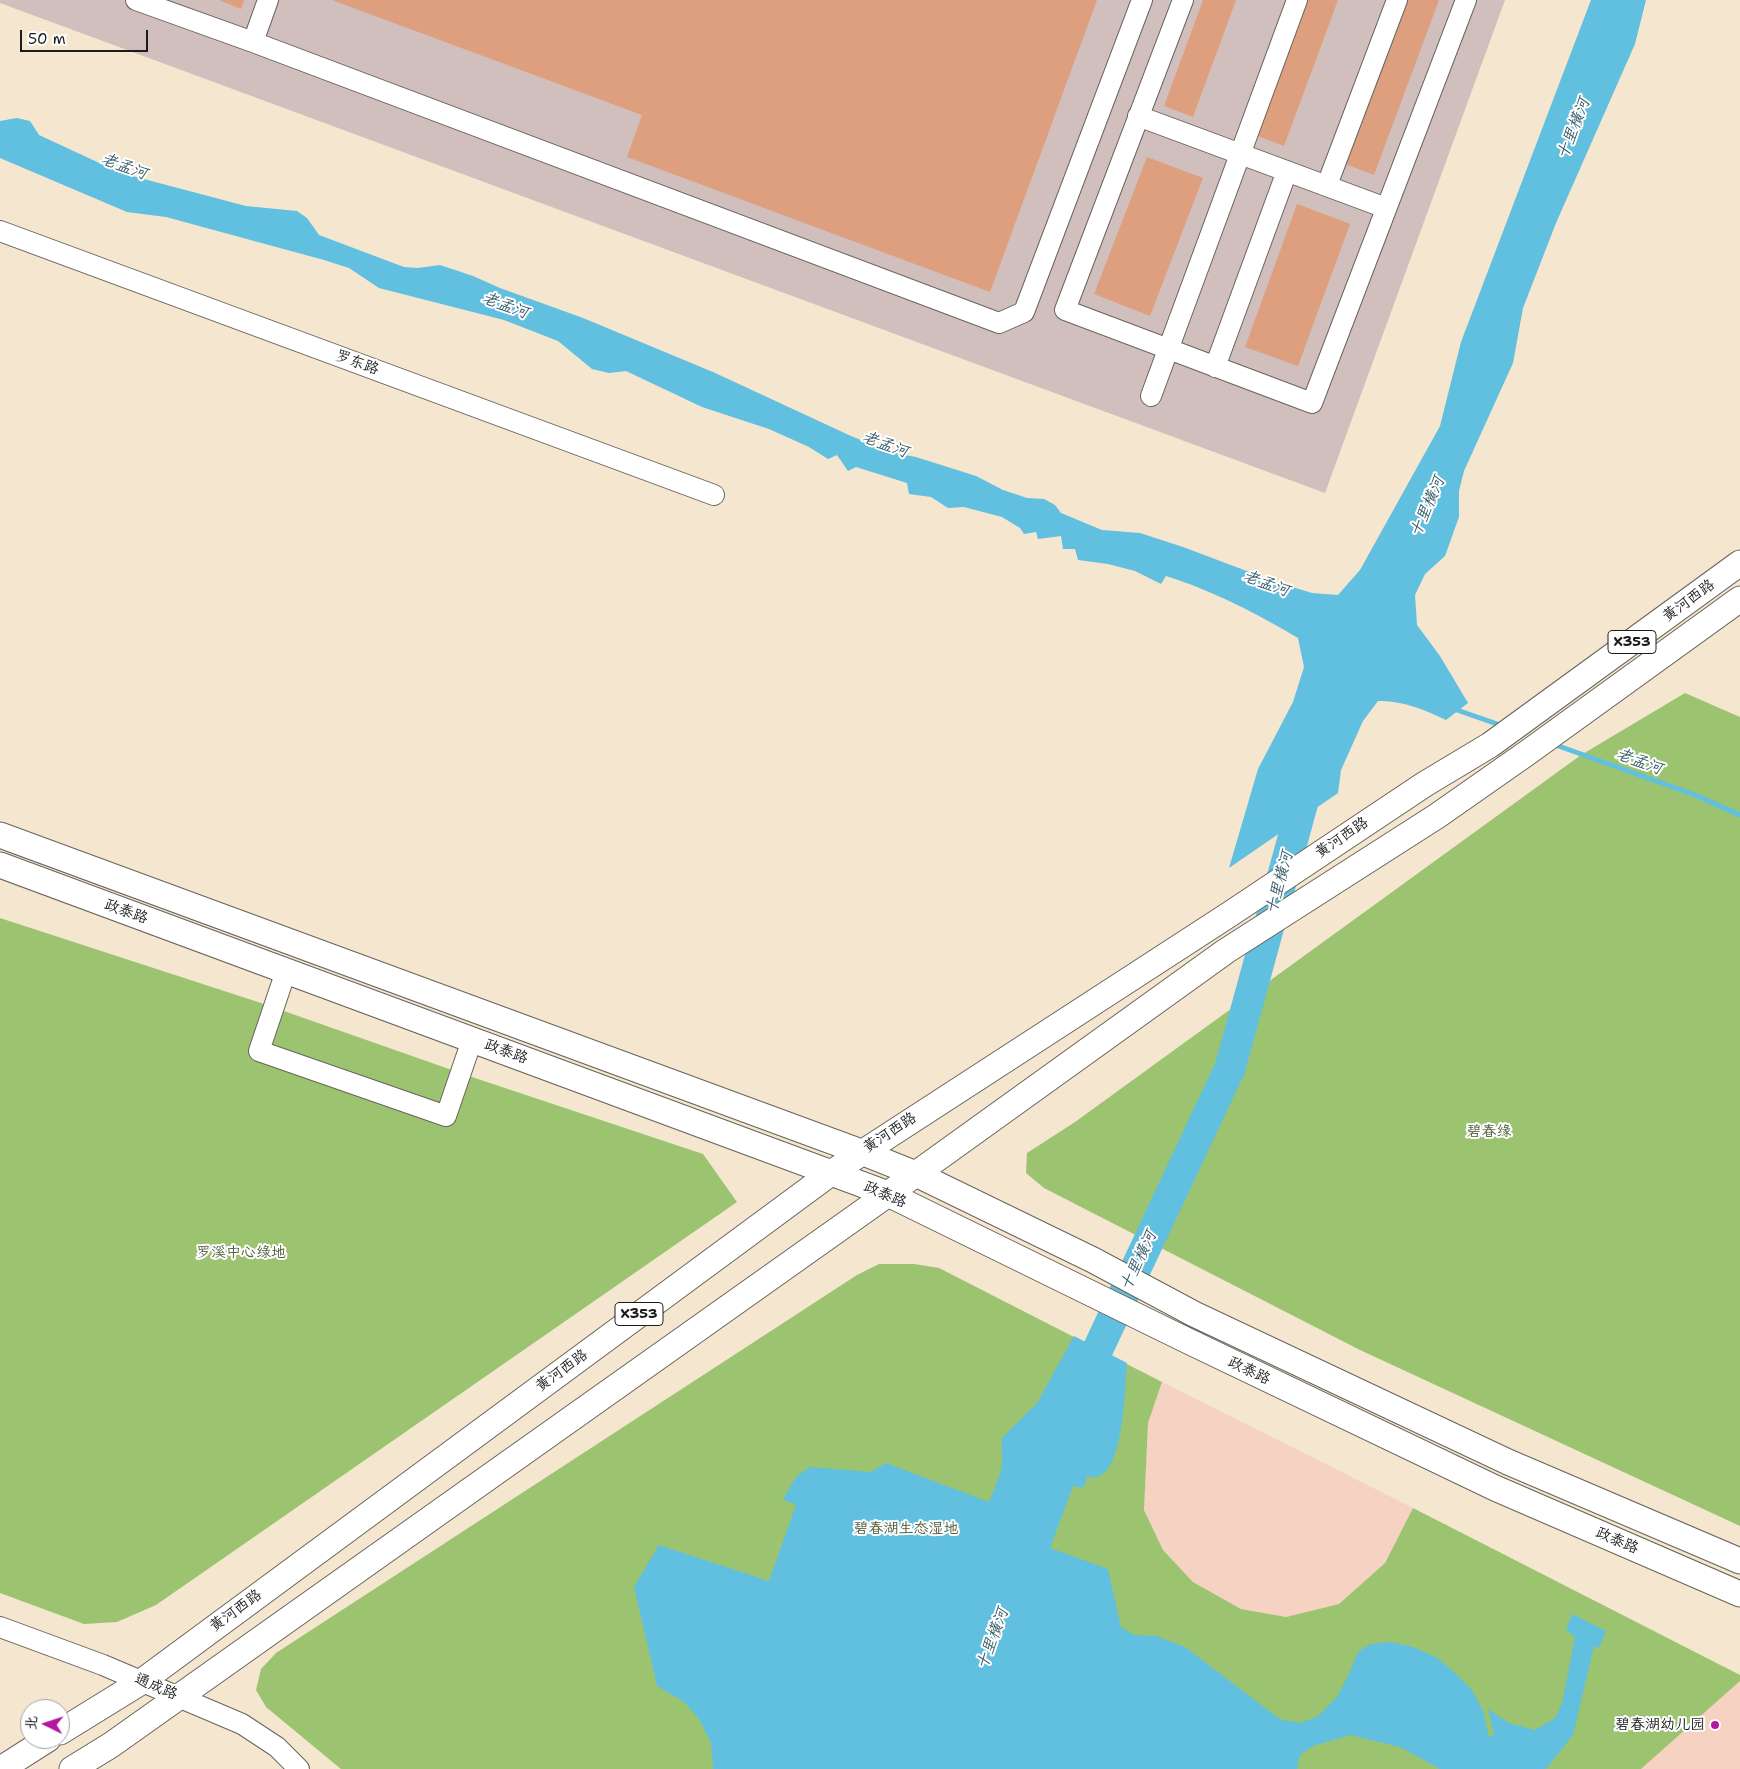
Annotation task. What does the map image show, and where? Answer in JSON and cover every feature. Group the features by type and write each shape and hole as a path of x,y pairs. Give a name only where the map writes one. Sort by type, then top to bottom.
{"main road":[{"name":"黄河西路","path":"70,1726 141,1682 861,1152 1230,914 1338,840 1490,744 1740,563"},
{"name":"黄河西路","path":"72,1769 111,1745 888,1194 1226,951 1437,816 1740,599"},
{"name":"政泰路","path":"0,835 861,1152 916,1174 1093,1260 1194,1314 1508,1462 1740,1562"},
{"name":"政泰路","path":"0,865 888,1194 1086,1292 1495,1488 1740,1594"},
{"path":"2,1769 33,1749"}],"street":[{"path":"136,0 999,323 1024,312 1142,0"},
{"path":"252,42 268,0"},
{"path":"1183,0 1064,310 1312,403 1466,0"},
{"path":"1151,396 1296,0"},
{"path":"1327,185 1396,0"},
{"path":"1138,116 1386,208"},
{"path":"1215,367 1288,171"},
{"name":"罗东路","path":"0,231 714,494"},
{"path":"286,971 259,1051 446,1116 472,1040"},
{"name":"通成路","path":"0,1626 103,1665 242,1724 277,1747 299,1769"}],"shaded area":[{"path":"0,0 1505,0 1325,493 0,3"},
{"path":"1162,1382 1413,1508 1385,1563 1339,1604 1286,1617 1241,1609 1193,1582 1163,1550 1144,1510 1148,1423"},
{"name":"碧春湖幼儿园","path":"1740,1681 1740,1769 1641,1769"}],"green space":[{"name":"碧春缘","path":"1685,693 1740,717 1740,1526 1360,1350 1044,1188 1026,1173 1027,1153 1075,1122 1581,755"},
{"name":"罗溪中心绿地","path":"0,918 261,1003 469,1076 703,1154 737,1202 156,1605 117,1622 84,1624 0,1593"},
{"name":"碧春湖生态湿地","path":"879,1264 914,1264 939,1268 1162,1382 1148,1423 1144,1510 1163,1550 1193,1582 1241,1609 1286,1617 1339,1604 1385,1563 1413,1508 1740,1675 1740,1681 1641,1769 341,1769 266,1707 256,1690 261,1669 276,1653 857,1275"}],"water":[{"path":"1591,0 1646,0 1635,44 1556,223 1523,308 1513,363 1464,471 1459,491 1459,517 1445,556 1425,574 1415,595 1417,625 1440,656 1468,703 1446,720 1422,709 1405,704 1378,701 1363,721 1341,770 1338,793 1229,868 1258,769 1293,702 1304,667 1298,638 1283,629 1234,603 1166,576 1161,584 1135,571 1108,564 1078,560 1075,549 1063,549 1061,536 1038,539 1036,532 1024,534 1020,528 1002,517 964,507 948,508 931,497 909,494 907,483 856,467 848,471 837,455 828,459 809,447 769,429 702,407 626,371 609,373 592,369 558,341 504,320 379,288 349,268 324,260 166,217 127,212 0,158 0,121 17,118 30,121 39,135 121,173 246,206 297,211 307,218 319,235 404,267 418,268 440,265 473,276 500,288 583,318 713,372 851,436 894,453 916,457 976,476 1003,490 1027,498 1044,499 1055,505 1061,513 1102,530 1140,533 1276,582 1312,593 1338,595 1360,570 1440,426 1461,342"},
{"path":"1074,1336 1127,1363 1122,1425 1114,1458 1107,1469 1099,1476 1087,1477 1083,1488 1073,1486 1050,1548 1108,1569 1121,1627 1134,1635 1156,1636 1185,1647 1281,1720 1301,1723 1318,1716 1337,1697 1358,1652 1371,1644 1391,1642 1413,1647 1436,1657 1472,1690 1483,1711 1489,1737 1494,1734 1488,1709 1509,1723 1535,1730 1555,1718 1562,1704 1575,1637 1566,1630 1572,1614 1606,1631 1599,1648 1594,1646 1573,1735 1546,1769 1440,1769 1400,1747 1350,1735 1313,1746 1300,1755 1297,1769 713,1769 711,1743 699,1719 684,1702 657,1686 634,1587 659,1545 769,1581 796,1505 783,1499 796,1477 810,1467 871,1472 886,1463 989,1502 1001,1468 1002,1438 1037,1403"}],"building":[{"path":"219,0 244,0 241,9"},
{"path":"332,0 1097,0 990,292 627,157 642,115"},
{"path":"1203,0 1236,0 1193,117 1164,106"},
{"path":"1304,0 1338,0 1284,146 1255,135"},
{"path":"1405,0 1439,0 1374,175 1345,164"},
{"path":"1147,157 1203,178 1150,316 1094,294"},
{"path":"1297,204 1350,224 1298,366 1245,347"}],"waterway":[{"name":"老孟河","path":"1454,709 1503,726"},
{"name":"老孟河","path":"1553,744 1695,795 1740,815"},
{"name":"十里横河","path":"1082,1389 1090,1366 1230,1068 1310,780"}],"place":[{"name":"碧春湖幼儿园","path":"1715,1725"}]}
